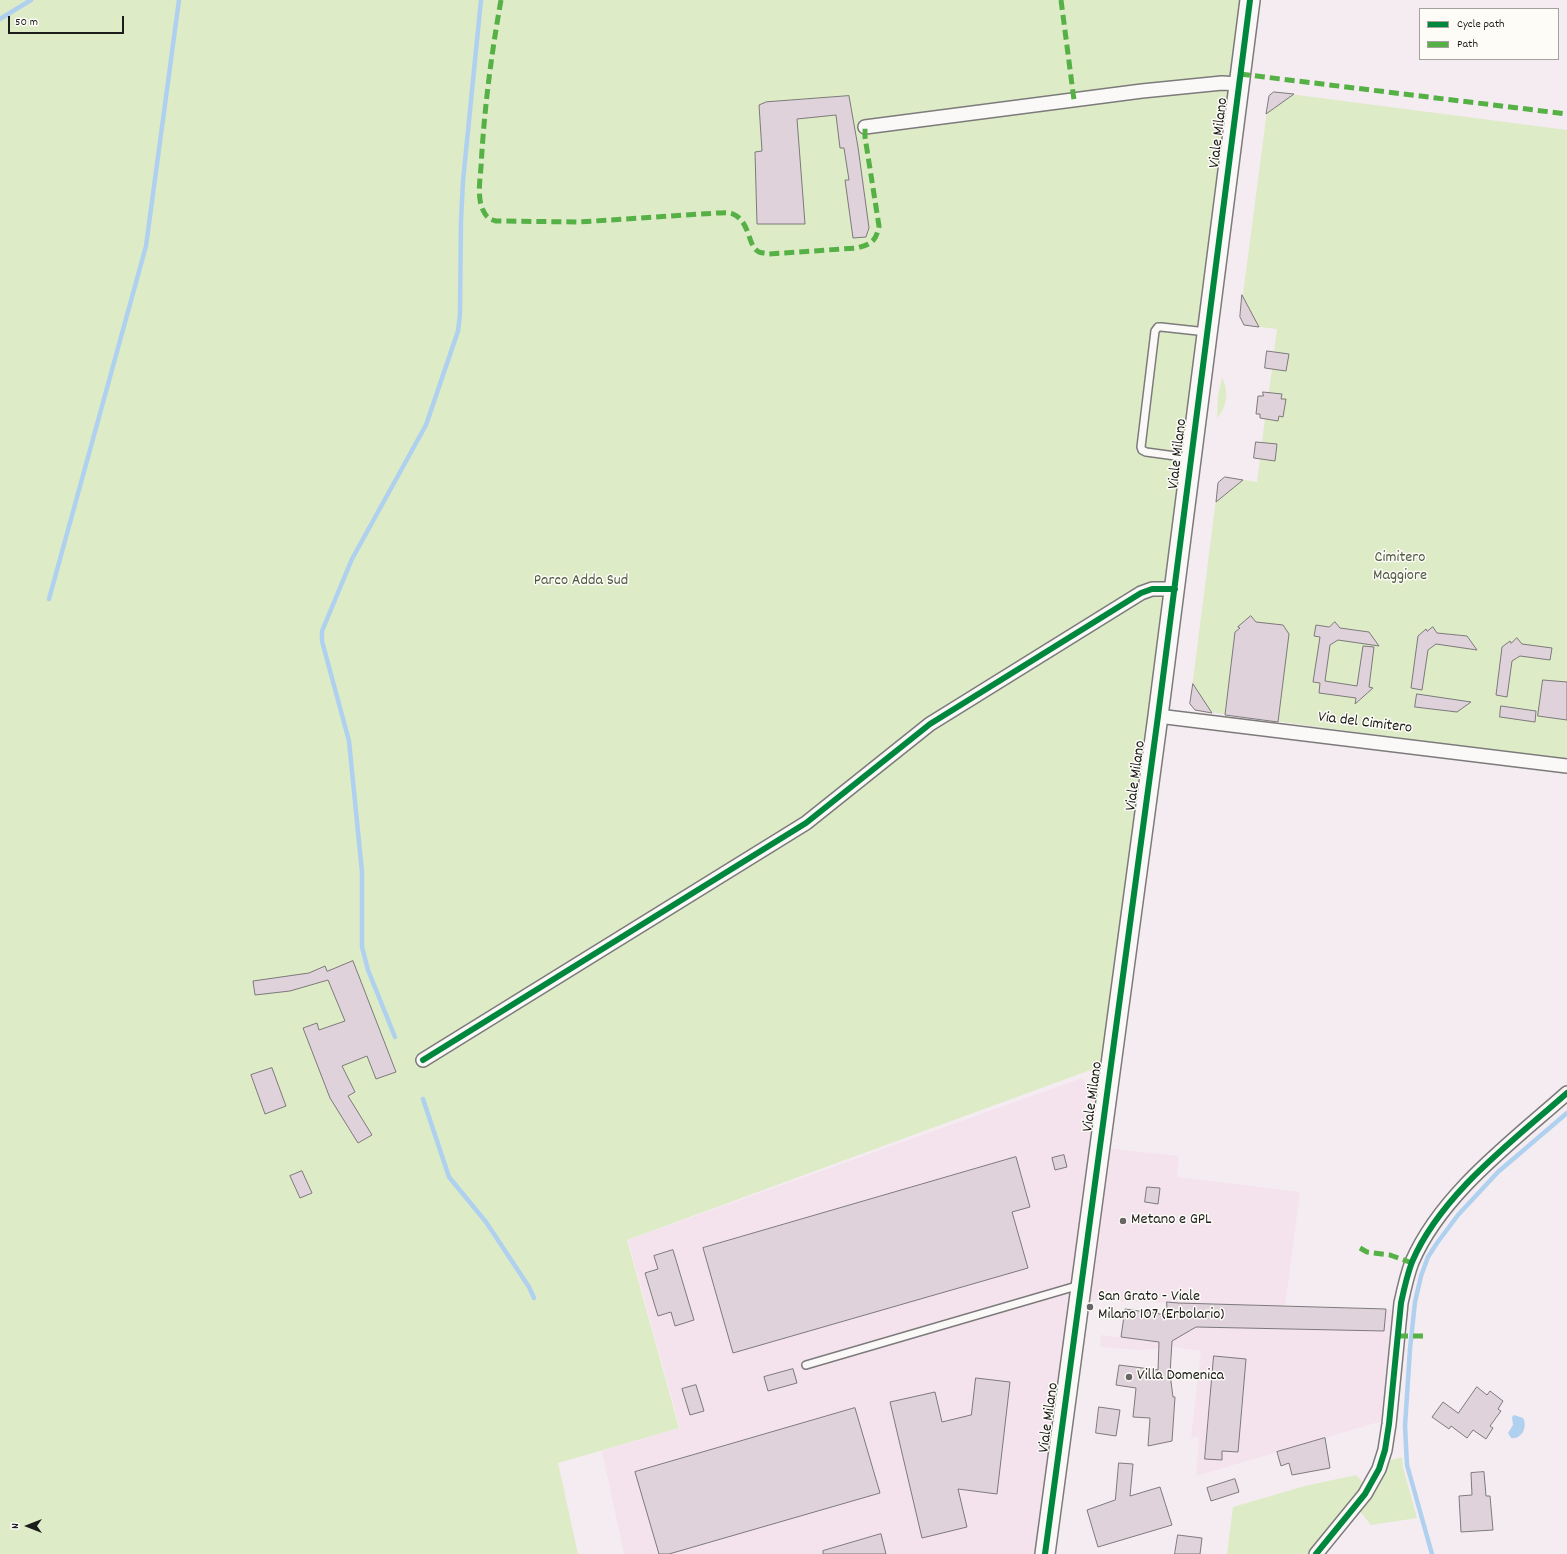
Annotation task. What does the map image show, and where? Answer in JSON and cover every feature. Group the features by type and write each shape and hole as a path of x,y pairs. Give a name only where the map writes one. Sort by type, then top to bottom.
{"street":[{"name":"Viale Milano","path":"1045,1554 1175,589 1250,0"},
{"path":"865,127 1142,91 1222,83 1239,84"},
{"path":"424,1060 806,822 930,724 977,694 1141,593 1152,589 1175,589"},
{"name":"Via del Cimitero","path":"1158,716 1567,766"},
{"path":"1316,1554 1365,1494 1381,1465 1389,1424 1401,1303 1412,1263 1423,1241 1434,1224 1467,1184 1486,1165 1567,1093"}],"lane":[{"path":"1191,459 1146,452 1142,450 1141,443 1156,328 1161,327 1207,332"},
{"path":"806,1365 1081,1284"}],"shaded area":[{"path":"1082,1078 1111,1116 1106,1148 1179,1156 1177,1177 1300,1192 1285,1306 1400,1310 1389,1419 1196,1476 1199,1437 1191,1438 1201,1351 1174,1347 1140,1350 1100,1347 1101,1335 1144,1340 1175,1339 1178,1326 1178,1303 1079,1300 1042,1554 624,1554 602,1451 680,1428 628,1240"}],"green space":[{"name":"Parco Adda Sud","path":"0,0 1242,0 1104,1065 627,1240 679,1428 558,1463 578,1554 0,1554"},
{"name":"Cimitero Maggiore","path":"1274,92 1567,130 1566,761 1195,710 1190,704 1218,483 1225,477 1257,482 1260,459 1254,458 1256,442 1262,442 1265,419 1260,418 1260,414 1256,414 1258,396 1263,396 1263,392 1269,392 1272,369 1265,368 1267,351 1274,352 1277,329 1244,325 1240,317 1269,96"},
{"path":"1222,378 1226,388 1226,399 1223,409 1217,418 1218,395"},
{"path":"1402,1457 1403,1467 1417,1518 1371,1525 1359,1510 1391,1460"},
{"path":"1356,1475 1362,1481 1361,1486 1309,1554 1227,1554 1233,1507 1305,1486"}],"water":[{"path":"1514,1415 1523,1418 1525,1425 1521,1435 1511,1438 1508,1433 1513,1425 1512,1417"}],"building":[{"path":"1274,92 1294,94 1266,114 1269,96"},
{"path":"849,96 858,147 869,228 866,237 853,238 845,180 849,180 844,148 840,148 836,115 797,119 805,224 757,224 755,152 762,151 759,105 766,102"},
{"path":"1242,295 1259,327 1244,325 1240,317"},
{"path":"1267,351 1289,354 1286,371 1265,368"},
{"path":"1263,392 1282,394 1281,399 1286,399 1283,417 1279,416 1278,421 1260,418 1260,414 1256,414 1258,396 1263,396"},
{"path":"1256,442 1277,444 1275,461 1254,458"},
{"path":"1225,477 1243,480 1216,502 1218,483"},
{"path":"1251,616 1256,622 1283,625 1289,634 1278,722 1225,715 1235,632 1240,628 1238,627"},
{"path":"1335,622 1340,628 1369,632 1379,646 1338,640 1330,645 1325,681 1357,686 1363,646 1374,647 1369,687 1373,688 1355,704 1356,698 1319,693 1320,683 1313,682 1320,637 1314,636 1316,625 1329,627"},
{"path":"1433,627 1437,633 1467,636 1477,650 1436,644 1428,650 1422,690 1411,688 1418,636 1426,629 1427,631"},
{"path":"1517,638 1522,644 1552,648 1550,660 1520,656 1512,661 1507,697 1496,695 1502,647 1510,641 1511,643"},
{"path":"1543,680 1567,682 1567,720 1538,716"},
{"path":"1193,684 1212,713 1195,710 1190,704"},
{"path":"1417,694 1471,702 1457,712 1415,707"},
{"path":"1501,706 1536,711 1535,722 1500,717"},
{"path":"353,961 396,1072 376,1079 367,1056 342,1066 355,1092 348,1096 372,1135 358,1143 330,1098 303,1028 317,1023 319,1030 345,1021 328,980 290,991 255,995 253,981 309,973 325,966 327,971"},
{"path":"272,1068 286,1106 265,1114 251,1075"},
{"path":"1064,1155 1067,1167 1055,1170 1052,1158"},
{"path":"1016,1157 1030,1207 1012,1212 1028,1268 733,1353 703,1248"},
{"path":"302,1171 312,1193 300,1198 290,1176"},
{"path":"1147,1187 1160,1188 1158,1204 1145,1202"},
{"path":"673,1250 694,1320 675,1326 671,1312 658,1316 645,1273 658,1269 654,1256"},
{"path":"1167,1302 1386,1309 1384,1331 1196,1327 1172,1341 1170,1374 1173,1397 1175,1397 1172,1441 1148,1446 1150,1418 1133,1417 1136,1388 1116,1385 1119,1365 1158,1370 1159,1342 1121,1337 1125,1309 1167,1315"},
{"path":"1214,1356 1246,1359 1238,1452 1222,1451 1222,1460 1205,1459"},
{"path":"793,1369 797,1383 768,1391 764,1377"},
{"path":"976,1378 1010,1382 997,1494 958,1489 967,1527 922,1538 890,1402 935,1392 942,1422 971,1415"},
{"path":"696,1385 704,1411 690,1415 682,1389"},
{"path":"1477,1387 1487,1395 1490,1391 1503,1401 1498,1409 1501,1411 1490,1426 1493,1428 1486,1439 1473,1430 1467,1438 1451,1426 1449,1429 1432,1417 1443,1402 1458,1413"},
{"path":"1099,1407 1120,1410 1116,1436 1096,1433"},
{"path":"855,1408 880,1493 669,1554 659,1554 635,1472"},
{"path":"1325,1438 1330,1468 1292,1475 1289,1463 1281,1466 1277,1452"},
{"path":"1119,1463 1133,1464 1130,1496 1160,1487 1172,1525 1098,1547 1087,1510 1115,1500"},
{"path":"1484,1472 1486,1496 1490,1496 1493,1530 1461,1532 1459,1496 1472,1495 1471,1473"},
{"path":"1235,1479 1239,1492 1211,1501 1207,1488"},
{"path":"881,1534 886,1554 823,1554 823,1551"},
{"path":"1178,1535 1202,1538 1200,1554 1175,1554"}],"waterway":[{"path":"0,19 31,0"},
{"path":"49,599 146,246 179,0"},
{"path":"395,1037 368,970 362,947 362,872 349,741 322,641 322,631 352,559 426,425 458,331 460,314 463,181 481,0"},
{"path":"423,1099 449,1177 486,1222 529,1287 534,1298"},
{"path":"1432,1554 1407,1465 1405,1426 1410,1349 1415,1302 1421,1276 1428,1257 1458,1215 1498,1172 1567,1113"}],"marked path":[{"path":"501,0 488,84 479,189 483,210 487,216 496,221 579,222 727,213 733,214 743,222 752,245 760,252 768,254 857,248 872,242 876,236 879,226 865,137 865,127"},
{"path":"1061,0 1074,100"},
{"path":"1240,74 1567,114"},
{"path":"1360,1248 1367,1252 1390,1255 1412,1263"},
{"path":"1398,1336 1425,1336"}],"cycle path":[{"path":"1045,1554 1158,716 1250,0"},
{"path":"423,1060 806,823 930,724 1141,593 1152,589 1175,589"},
{"path":"1316,1554 1365,1494 1379,1469 1385,1450 1389,1424 1401,1303 1410,1267 1425,1237 1441,1214 1480,1170 1567,1093"}],"place":[{"name":"Metano e GPL","path":"1123,1221"},
{"name":"San Grato - Viale Milano 107 (Erbolario)","path":"1090,1307"},
{"name":"Villa Domenica","path":"1129,1377"}]}
